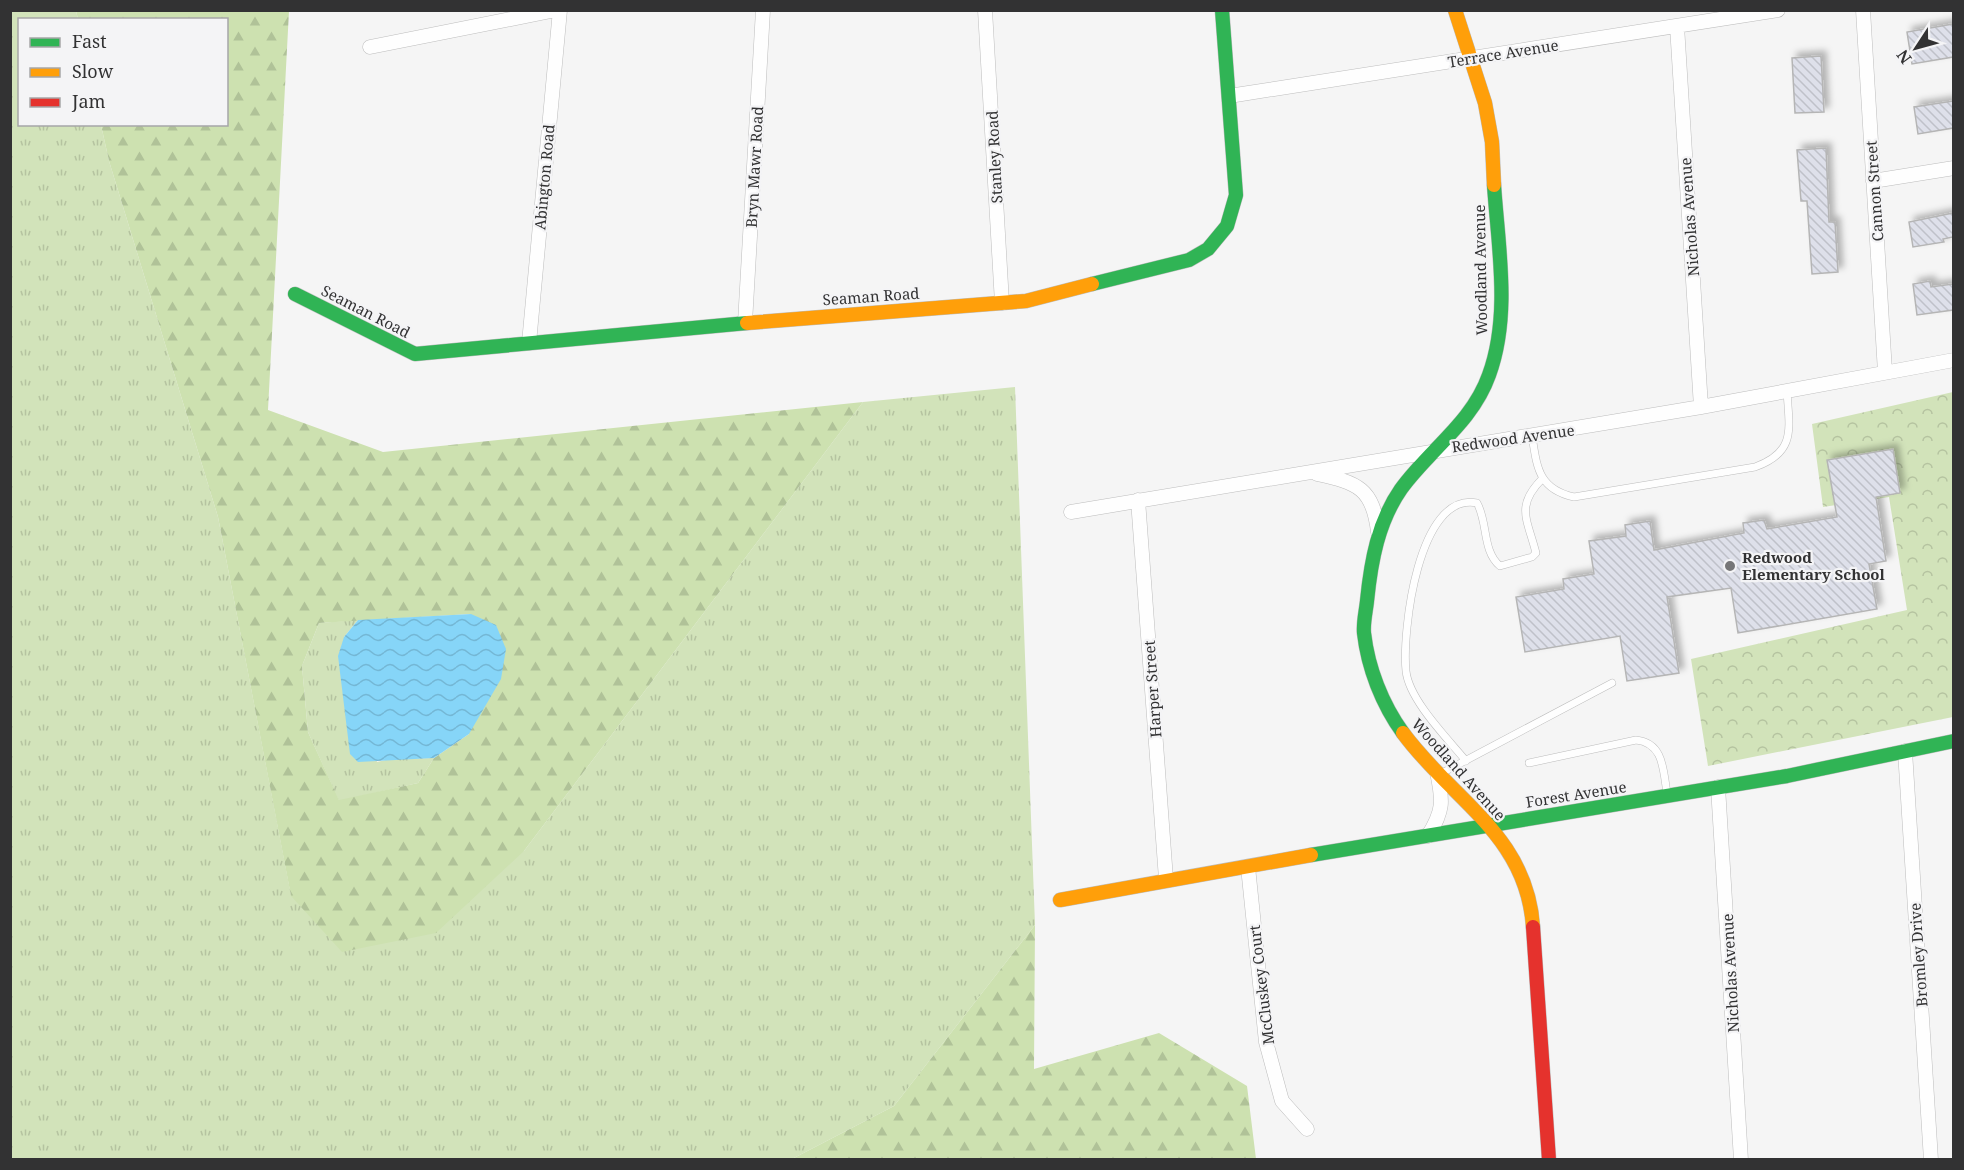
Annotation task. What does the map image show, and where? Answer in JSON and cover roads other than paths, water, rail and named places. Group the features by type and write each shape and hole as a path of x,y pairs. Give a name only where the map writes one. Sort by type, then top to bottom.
{"street":[{"path":"369,47 558,10"},
{"name":"Abington Road","path":"529,344 558,10"},
{"name":"Bryn Mawr Road","path":"745,323 763,10"},
{"name":"Stanley Road","path":"986,10 1002,303"},
{"name":"Seaman Road","path":"295,294 415,354 745,323 1026,301 1189,260 1219,240 1233,216 1236,195 1222,10"},
{"name":"Woodland Avenue","path":"1455,10 1485,103 1492,142 1501,309 1498,346 1489,376 1473,410 1440,449 1402,488 1387,513 1371,560 1364,607 1364,630 1372,671 1384,702 1396,723 1414,748 1489,825 1518,866 1532,914 1549,1160"},
{"name":"Terrace Avenue","path":"1229,96 1677,26 1713,16 1778,10"},
{"name":"Cannon Street","path":"1863,10 1886,372"},
{"name":"Nicholas Avenue","path":"1677,26 1701,407"},
{"path":"1873,181 1953,168"},
{"name":"Redwood Avenue","path":"1071,512 1701,407 1953,360"},
{"path":"1309,473 1348,481 1365,491 1375,512 1378,536"},
{"name":"Harper Street","path":"1138,500 1166,879"},
{"name":"Forest Avenue","path":"1060,900 1166,879 1786,776 1953,741"},
{"name":"Bromley Drive","path":"1905,751 1930,1160"},
{"path":"1428,836 1439,818 1443,800 1438,772"},
{"name":"Nicholas Avenue","path":"1718,788 1741,1160"},
{"name":"McCluskey Court","path":"1248,867 1266,1042 1282,1101 1307,1130"}],"lane":[{"path":"1532,436 1538,471 1559,494 1574,496 1755,467 1772,461 1784,449 1790,433 1787,391"},
{"path":"1466,761 1413,692 1406,671 1407,627 1412,588 1425,545 1437,524 1450,509 1466,501 1477,503 1483,514 1493,560 1500,566 1532,557 1536,553 1524,509 1527,495 1543,478"},
{"path":"1438,772 1466,761 1612,683"},
{"path":"1529,763 1636,740 1647,741 1656,747 1661,759 1667,796"}],"water":[{"path":"471,614 496,625 506,649 501,679 469,734 434,758 358,762 350,754 338,656 344,637 358,620"}],"place":[{"name":"Redwood Elementary School","path":"1730,566"}]}
